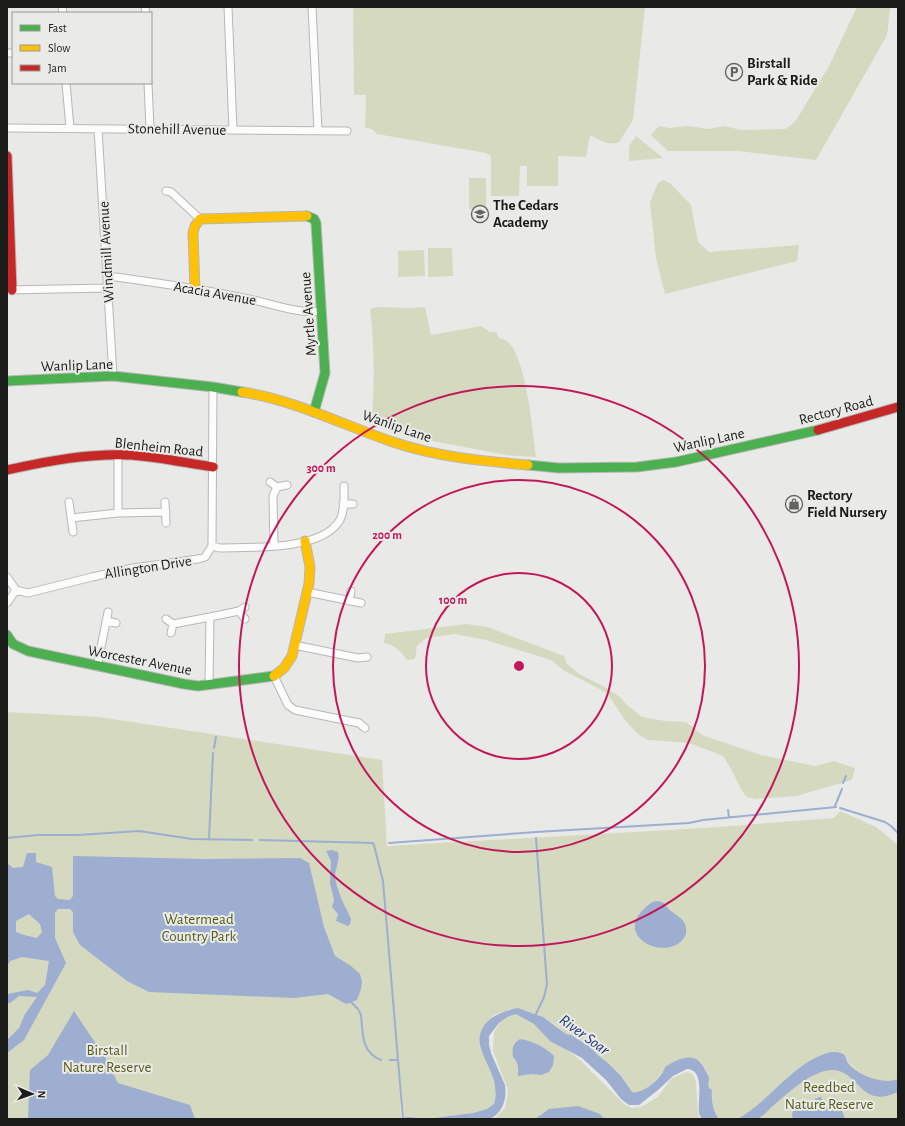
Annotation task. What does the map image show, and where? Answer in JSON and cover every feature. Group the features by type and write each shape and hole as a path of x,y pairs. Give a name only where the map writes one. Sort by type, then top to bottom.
{"street":[{"path":"228,7 233,130"},
{"path":"312,7 318,131"},
{"path":"66,84 70,128"},
{"path":"148,84 150,129"},
{"name":"Stonehill Avenue","path":"7,128 347,131"},
{"name":"Windmill Avenue","path":"98,128 113,376"},
{"path":"7,156 9,290 108,288"},
{"path":"171,191 200,219 195,226 193,233 195,289"},
{"name":"Myrtle Avenue","path":"200,219 308,216 314,219 316,223 325,373 314,412"},
{"name":"Acacia Avenue","path":"107,277 116,277 195,289 313,313 322,311"},
{"name":"Wanlip Lane","path":"7,381 113,376 214,387 251,393 314,412 393,442 428,452 478,461 546,467 597,469 649,466 676,462 781,438"},
{"path":"214,387 212,546 220,548 274,546 305,541 329,532 335,527 340,518 343,504 344,486"},
{"name":"Rectory Road","path":"781,438 844,423 898,407"},
{"path":"118,455 118,513"},
{"name":"Blenheim Road","path":"7,470 68,458 118,455 150,457 213,467"},
{"path":"270,482 277,488"},
{"path":"277,488 287,485"},
{"path":"274,546 274,496 277,488"},
{"path":"69,502 73,532"},
{"path":"165,502 166,523"},
{"path":"343,504 353,504"},
{"path":"71,518 118,513 166,512"},
{"path":"305,541 310,567 309,584 292,656 288,665 274,676 288,705 295,710 362,722"},
{"name":"Allington Drive","path":"16,590 28,594 133,568 198,559 205,557 212,546"},
{"path":"7,577 16,590 7,603"},
{"path":"349,601 351,591"},
{"path":"307,592 362,603"},
{"path":"166,619 173,624 242,609 245,619"},
{"path":"97,667 108,612"},
{"path":"209,684 210,617"},
{"path":"106,621 116,623"},
{"path":"171,633 173,624"},
{"name":"Worcester Avenue","path":"7,635 13,644 28,651 97,667 184,684 198,686 274,676"},
{"path":"294,646 358,662 367,657"}],"green space":[{"path":"353,7 645,7 633,120 619,142 612,144 590,135 586,157 558,156 558,186 527,186 527,166 520,166 519,196 491,196 491,156 486,153 377,134 373,130 365,127 366,95 354,95"},
{"path":"857,7 890,7 886,37 816,160 738,151 668,151 651,135 659,126 669,128 687,126 709,129 724,126 741,130 785,129 790,126 797,119 829,66"},
{"path":"636,136 663,158 629,161 629,146"},
{"path":"469,178 486,178 486,208 469,209"},
{"path":"663,180 670,183 691,205 698,242 709,252 799,245 797,261 665,294 656,258 650,202 658,183"},
{"path":"428,248 452,248 453,276 428,277"},
{"path":"424,250 425,276 398,277 398,251"},
{"path":"377,307 425,307 431,335 481,326 490,332 496,332 499,338 505,340 512,347 523,375 536,457 506,455 433,441 372,424 374,366 370,309"},
{"path":"466,624 488,627 564,656 567,664 579,674 603,686 620,697 627,705 642,717 665,721 686,722 702,735 761,755 815,766 834,761 855,768 852,780 796,796 755,799 747,797 742,791 723,756 689,743 648,740 639,735 625,720 607,693 563,670 551,660 486,640 455,634 426,638 417,646 415,659 407,660 395,647 384,643 385,634"},
{"path":"7,712 99,717 382,760 387,846 704,828 834,818 840,811 876,827 898,845 898,1079 886,1082 868,1077 856,1070 848,1061 846,1056 830,1052 807,1063 790,1075 754,1109 739,1119 719,1119 715,1113 713,1105 712,1090 709,1088 709,1077 701,1062 696,1059 687,1058 665,1067 650,1086 642,1091 632,1092 621,1076 590,1047 571,1035 566,1034 554,1024 538,1015 525,1010 510,1009 494,1015 485,1025 480,1035 496,1090 494,1104 487,1109 473,1113 426,1119 404,1117 398,1054 401,1119 7,1119"},
{"path":"512,1013 521,1013 580,1060 624,1104 632,1108 641,1107 658,1097 671,1079 686,1072 693,1074 696,1082 698,1115 701,1119 494,1119 505,1108 508,1090 493,1051 494,1032 501,1021"},
{"name":"Reedbed Nature Reserve","path":"827,1066 898,1089 898,1119 754,1119 788,1089"}],"water":[{"path":"332,850 338,852 335,877 339,893 351,919 348,926 336,921 338,914 332,907 334,900 330,883 331,861 326,851"},
{"path":"27,853 36,853 36,862 52,867 55,896 58,899 70,900 73,896 73,856 205,859 300,858 309,863 324,927 335,956 351,966 360,974 362,982 357,1000 346,1004 328,994 294,998 149,992 127,981 80,945 73,932 73,912 70,909 58,909 55,913 55,938 66,963 24,1040 7,1053 7,1040 19,1028 25,1014 37,997 19,996 10,1003 7,1003 7,994 28,990 37,993 45,985 49,961 22,957 10,961 7,966 7,863 13,868 23,867","holes":["29,914 40,924 42,932 37,938 16,932 16,921"]},
{"path":"656,901 664,903 671,911 683,920 686,929 686,934 679,943 670,947 659,948 649,945 641,939 636,931 635,922 641,912 649,904"},
{"path":"518,1008 543,1017 566,1034 571,1035 590,1047 621,1076 632,1092 637,1092 647,1088 660,1076 665,1067 676,1061 687,1058 697,1060 702,1064 709,1076 709,1088 712,1090 713,1105 715,1113 719,1119 702,1119 699,1114 699,1080 693,1071 687,1069 673,1076 639,1105 629,1105 621,1099 606,1080 582,1058 550,1041 534,1024 515,1014 507,1017 499,1023 489,1036 491,1053 505,1085 505,1100 498,1113 490,1119 426,1119 473,1113 487,1109 494,1104 496,1092 495,1086 492,1074 480,1046 480,1037 485,1024 490,1019 503,1012"},
{"path":"74,1011 106,1059 118,1083 190,1105 195,1119 28,1119 30,1070 48,1055"},
{"path":"520,1039 530,1041 538,1045 554,1056 553,1065 549,1072 541,1075 531,1074 518,1076 518,1066 513,1057 513,1049 515,1043"},
{"path":"830,1052 838,1052 843,1054 853,1068 865,1076 886,1081 898,1079 898,1092 885,1096 875,1096 867,1093 849,1076 841,1072 832,1070 825,1071 802,1082 759,1118 752,1120 738,1119 761,1102 804,1064 816,1057"},
{"path":"820,1097 825,1107 830,1107 830,1099 835,1097 838,1100 845,1119 793,1119 792,1113 794,1110 804,1104 811,1107 815,1099"},
{"path":"578,1106 600,1114 604,1119 535,1119 549,1109"},
{"path":"409,1117 426,1119 392,1119"}],"waterway":[{"path":"214,748 216,737"},
{"path":"209,839 213,753"},
{"path":"843,783 846,776"},
{"path":"835,806 842,789"},
{"path":"389,843 689,823 703,820 836,807"},
{"path":"840,808 885,822 898,833"},
{"path":"728,810 729,817"},
{"path":"7,838 38,835 78,835 139,831 192,839 252,840"},
{"path":"536,838 547,984 544,997 536,1014"},
{"path":"260,840 373,843 383,881 403,1119"},
{"path":"351,1002 358,1009"},
{"path":"359,1011 366,1047 374,1057 381,1060"},
{"path":"390,1060 398,1060"}],"traffic: fast":[{"path":"307,216 314,219 316,223 325,373 314,412"},
{"path":"7,381 113,376 213,387 242,392"},
{"path":"528,465 559,468 637,467 676,462 818,430"},
{"path":"7,635 13,644 28,651 184,684 198,686 274,676"}],"traffic: slow":[{"path":"195,289 193,233 195,226 200,219 307,216"},
{"path":"242,392 300,407 410,447 460,458 528,465"},
{"path":"274,676 284,668 292,656 309,584 310,567 305,541"}],"traffic: jam":[{"path":"7,156 12,290"},
{"path":"818,430 898,407"},
{"path":"7,470 69,458 100,455 152,457 213,467"}],"place":[{"name":"Birstall Park & Ride","path":"734,72"},
{"name":"The Cedars Academy","path":"480,214"},
{"name":"Rectory Field Nursery","path":"794,504"}],"park label":[{"name":"Watermead Country Park","path":"199,928"},
{"name":"Birstall Nature Reserve","path":"107,1058"}],"water label":[{"name":"River Soar","path":"585,1034"}]}
